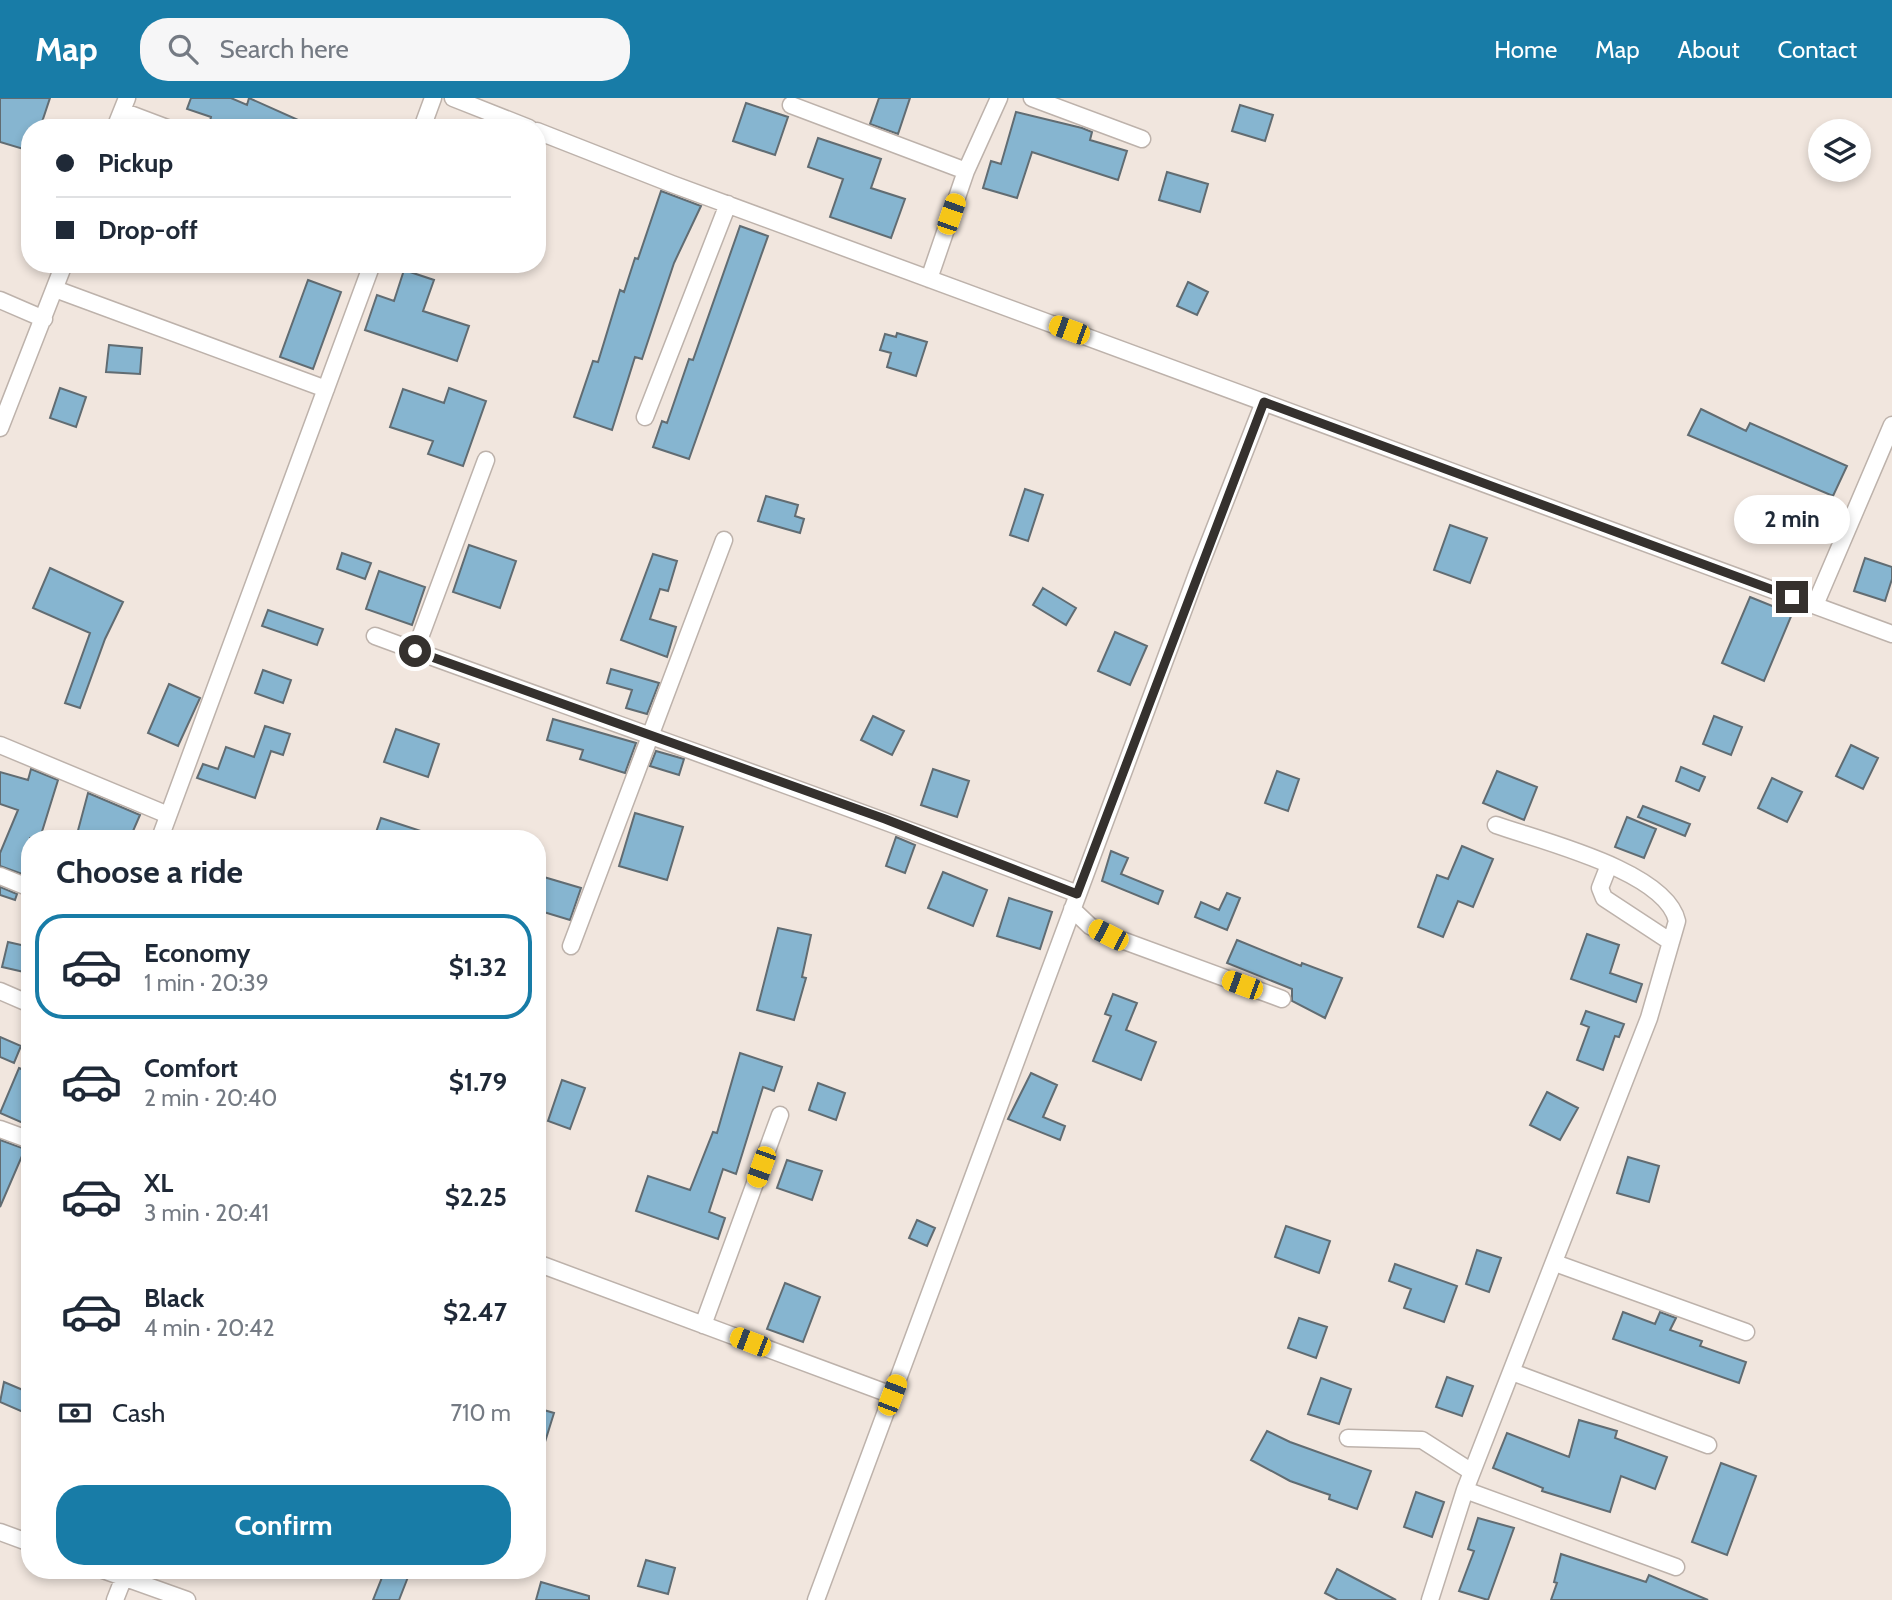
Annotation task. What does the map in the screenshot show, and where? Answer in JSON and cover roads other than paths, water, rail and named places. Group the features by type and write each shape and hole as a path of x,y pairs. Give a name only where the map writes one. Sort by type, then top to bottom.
{"street":[{"path":"425,119 433,98"},
{"path":"453,98 506,119"},
{"path":"929,279 966,171 999,98"},
{"path":"1032,98 1142,139"},
{"path":"124,104 151,119"},
{"path":"791,105 966,171"},
{"path":"546,134 929,279 1892,634"},
{"path":"645,417 728,204"},
{"path":"0,428 61,273"},
{"path":"163,830 369,273"},
{"path":"55,289 326,389"},
{"path":"0,300 44,319"},
{"path":"816,1600 1075,901 1264,402"},
{"path":"1815,605 1892,425"},
{"path":"415,651 486,460"},
{"path":"571,946 724,540"},
{"path":"374,636 651,738 885,819 1075,901 1090,926 1108,935 1282,999"},
{"path":"0,745 169,815"},
{"path":"1430,1600 1465,1490 1649,1018 1677,921 1675,909 1647,883 1609,865 1496,825"},
{"path":"1609,865 1600,888 1604,898 1671,942"},
{"path":"0,876 21,884"},
{"path":"0,990 21,1000"},
{"path":"703,1325 780,1115"},
{"path":"0,1129 21,1137"},
{"path":"1555,1263 1746,1332"},
{"path":"546,1266 892,1395"},
{"path":"1512,1372 1708,1445"},
{"path":"1348,1438 1422,1440 1472,1472"},
{"path":"1465,1490 1675,1567"},
{"path":"0,1532 21,1540"},
{"path":"115,1600 123,1579"},
{"path":"129,1579 187,1600"}]}
